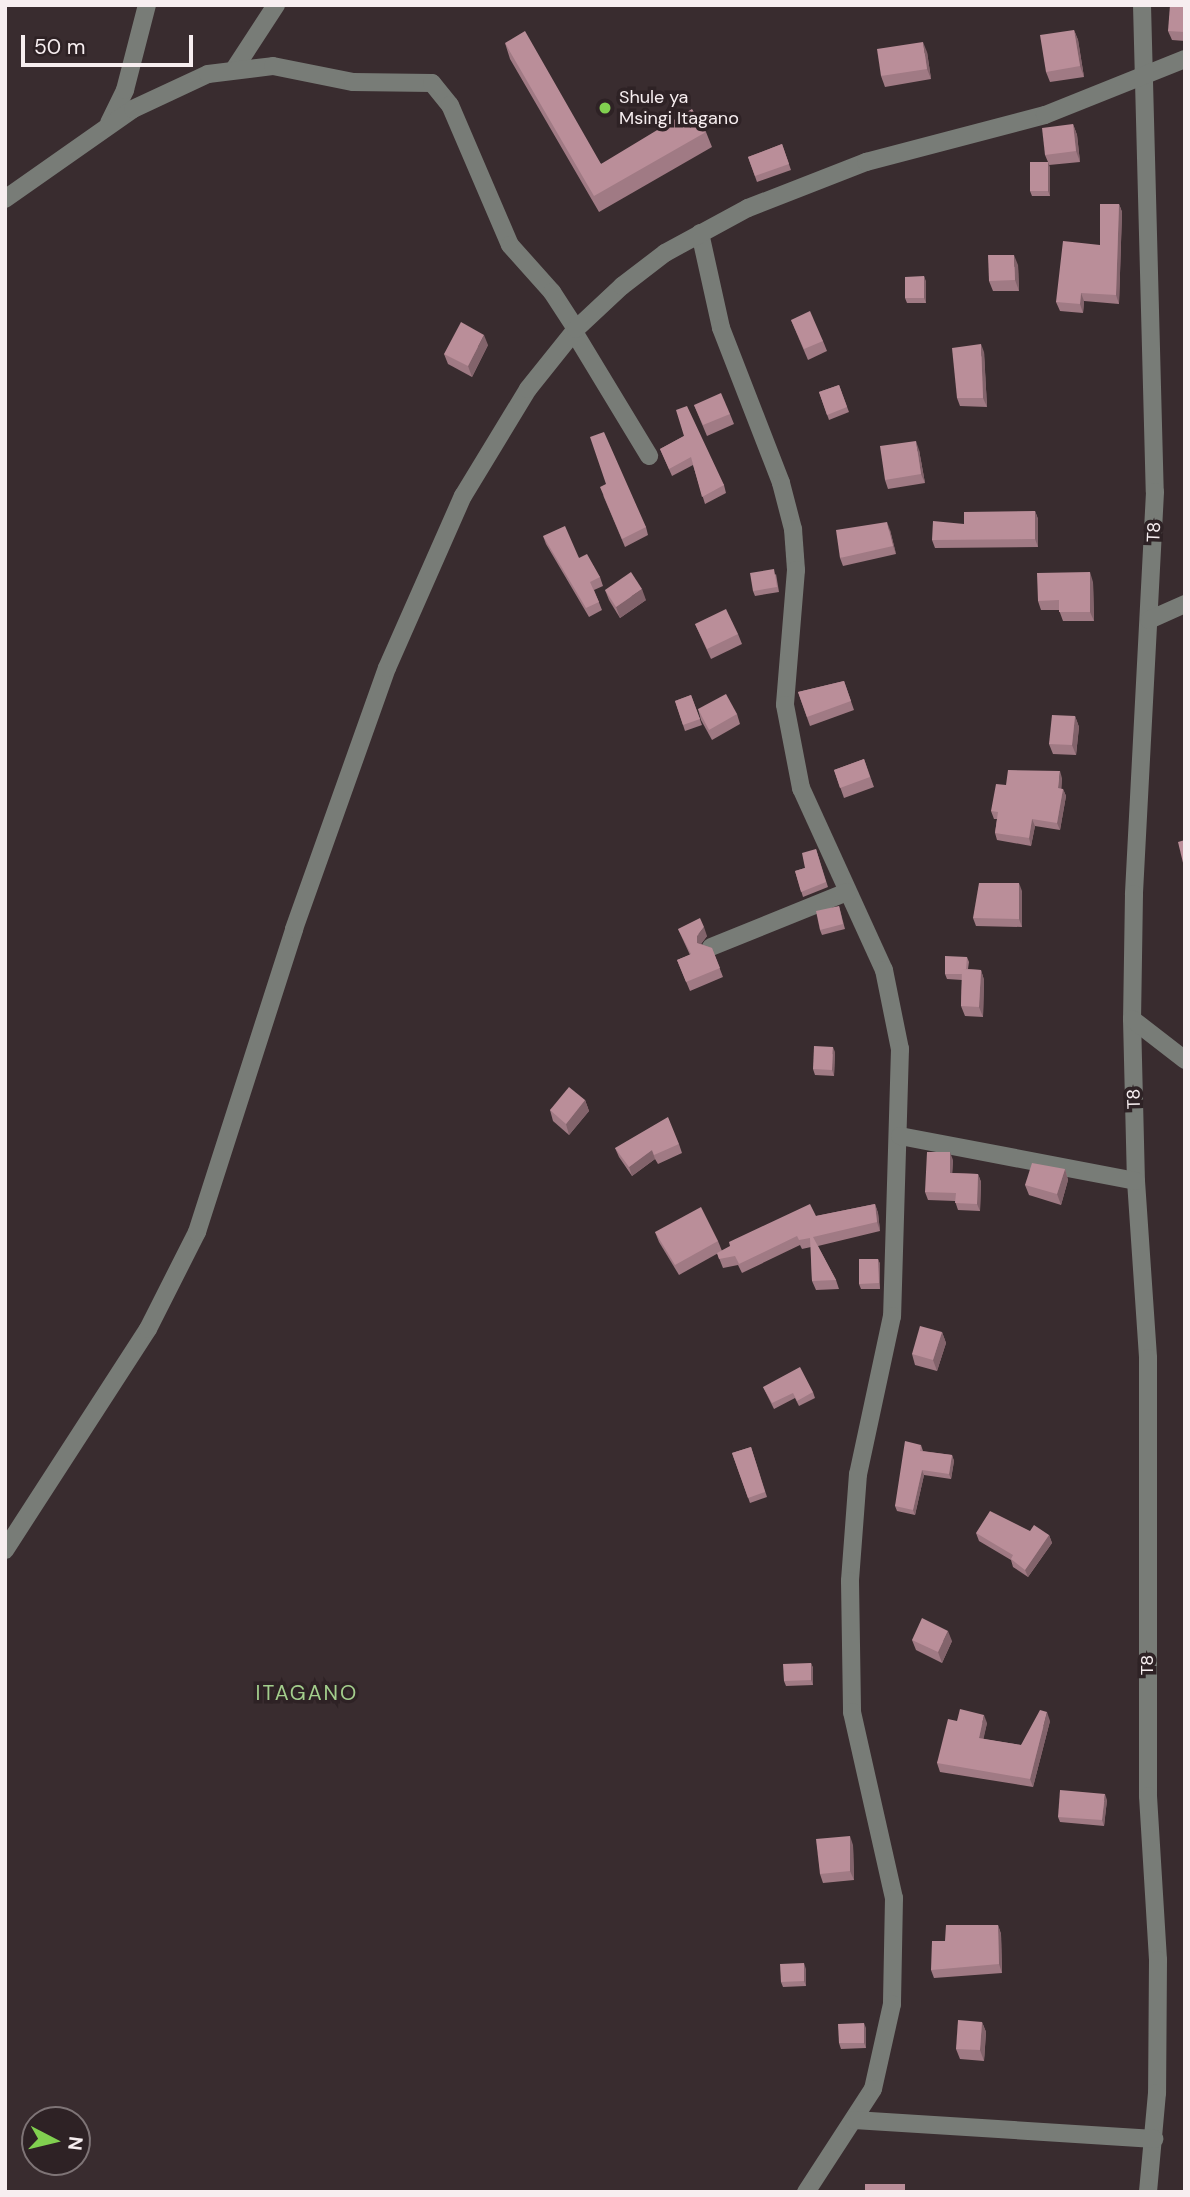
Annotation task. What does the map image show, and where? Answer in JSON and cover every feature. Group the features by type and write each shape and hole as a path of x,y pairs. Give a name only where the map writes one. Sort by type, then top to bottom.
{"street":[{"path":"104,132 125,90 147,5"},
{"path":"235,68 276,5"},
{"name":"T8","path":"1142,5 1155,492 1134,894 1132,1019 1136,1181 1149,1411 1148,1796 1159,2018 1154,2139 1148,2192"},
{"path":"5,1550 148,1329 176,1278 197,1232 290,941 366,725 429,564 492,444 575,331 622,286 665,253 701,233 823,177 905,150 1045,115 1142,73 1185,59"},
{"path":"5,199 153,97 235,68 297,68 353,82 422,82 440,89 510,245 552,292 649,456"},
{"path":"701,233 721,328 781,483 793,529 796,570 785,681 789,739 810,815 879,958 894,1007 900,1048 900,1136 893,1206 892,1316 858,1474 850,1581 852,1712 894,1898 894,1973 882,2057 873,2089 854,2120 823,2160 806,2192"},
{"path":"1149,620 1185,604"},
{"path":"711,947 847,892"},
{"path":"1132,1019 1185,1060"},
{"path":"900,1136 1136,1181"},
{"path":"854,2120 1154,2139"}],"building":[{"path":"1170,5 1185,5 1185,32 1168,31"},
{"path":"1074,30 1080,66 1046,72 1040,35"},
{"path":"525,31 601,164 692,109 706,132 594,196 505,43"},
{"path":"923,42 927,69 881,76 877,49"},
{"path":"1073,124 1076,151 1045,155 1042,128"},
{"path":"782,144 789,164 755,176 748,157"},
{"path":"1030,162 1048,162 1048,191 1030,191"},
{"path":"1100,204 1119,204 1116,295 1081,293 1080,304 1056,302 1063,241 1100,245"},
{"path":"988,255 1014,255 1015,280 989,281"},
{"path":"924,276 924,298 905,298 905,277"},
{"path":"810,311 823,341 804,349 791,320"},
{"path":"461,322 484,335 468,366 444,354"},
{"path":"981,344 983,398 957,398 952,348"},
{"path":"839,385 847,407 827,415 819,392"},
{"path":"721,393 730,414 703,425 694,405"},
{"path":"687,406 724,485 702,497 691,457 669,469 660,449 684,436 676,410"},
{"path":"604,432 646,527 622,539 600,487 606,484 590,437"},
{"path":"916,441 921,474 885,480 880,446"},
{"path":"1035,511 1035,539 932,540 933,521 964,524 964,512"},
{"path":"887,522 893,546 840,558 836,530"},
{"path":"565,526 579,558 587,554 600,577 590,582 599,602 586,608 543,536"},
{"path":"774,569 777,587 753,591 750,573"},
{"path":"631,572 642,589 616,607 605,590"},
{"path":"1090,572 1090,612 1059,612 1059,600 1038,601 1037,573"},
{"path":"726,609 738,634 707,649 695,624"},
{"path":"844,681 851,701 807,717 798,692"},
{"path":"726,694 737,714 709,730 698,709"},
{"path":"691,695 700,719 683,725 675,701"},
{"path":"1052,715 1075,716 1072,745 1049,744"},
{"path":"864,759 870,777 840,788 834,770"},
{"path":"1008,770 1060,771 1058,788 1063,789 1057,823 1032,819 1029,838 995,833 998,812 991,811 996,784 1006,785"},
{"path":"1185,840 1185,871 1178,842"},
{"path":"816,849 826,882 801,892 795,871 805,868 802,853"},
{"path":"979,883 1019,883 1019,919 973,918"},
{"path":"839,906 843,924 820,930 816,911"},
{"path":"700,918 704,927 697,936 697,943 712,948 720,968 686,982 677,960 691,954 678,929"},
{"path":"945,956 967,957 966,969 962,969 962,974 945,974"},
{"path":"962,969 981,970 979,1007 961,1006"},
{"path":"814,1046 833,1047 832,1070 813,1069"},
{"path":"569,1087 585,1100 566,1124 550,1110"},
{"path":"668,1117 679,1144 654,1155 652,1150 629,1167 615,1148"},
{"path":"927,1152 950,1152 950,1173 978,1174 977,1204 955,1203 956,1193 925,1192"},
{"path":"1032,1163 1065,1169 1057,1194 1025,1185"},
{"path":"810,1204 816,1216 875,1204 877,1222 813,1237 836,1280 812,1281 810,1238 799,1240 797,1236 739,1264 735,1256 719,1259 717,1253 730,1246 729,1242"},
{"path":"701,1207 718,1241 675,1265 655,1232"},
{"path":"859,1259 878,1259 879,1283 859,1284"},
{"path":"920,1326 942,1332 933,1360 912,1354"},
{"path":"800,1367 813,1392 797,1401 793,1393 772,1403 763,1387"},
{"path":"905,1441 921,1445 920,1451 952,1455 949,1474 922,1470 913,1510 895,1506"},
{"path":"751,1447 765,1492 748,1498 732,1453"},
{"path":"990,1511 1030,1531 1034,1525 1049,1535 1025,1570 1011,1559 1013,1555 976,1533"},
{"path":"922,1618 948,1631 938,1652 912,1640"},
{"path":"811,1663 811,1680 784,1681 783,1664"},
{"path":"960,1709 984,1715 979,1738 1021,1745 1040,1710 1047,1712 1030,1779 937,1763 948,1719 957,1721"},
{"path":"1060,1790 1105,1794 1102,1820 1058,1817"},
{"path":"850,1836 850,1871 820,1874 816,1839"},
{"path":"946,1925 998,1925 999,1964 931,1970 932,1941 945,1941"},
{"path":"804,1963 804,1981 781,1982 780,1964"},
{"path":"958,2020 982,2022 980,2050 956,2049"},
{"path":"864,2023 864,2043 839,2043 838,2024"},
{"path":"865,2184 905,2184 905,2192 865,2192"}],"place":[{"name":"Shule ya Msingi Itagano","path":"605,108"}],"district":[{"name":"ITAGANO","path":"307,1693"}]}
